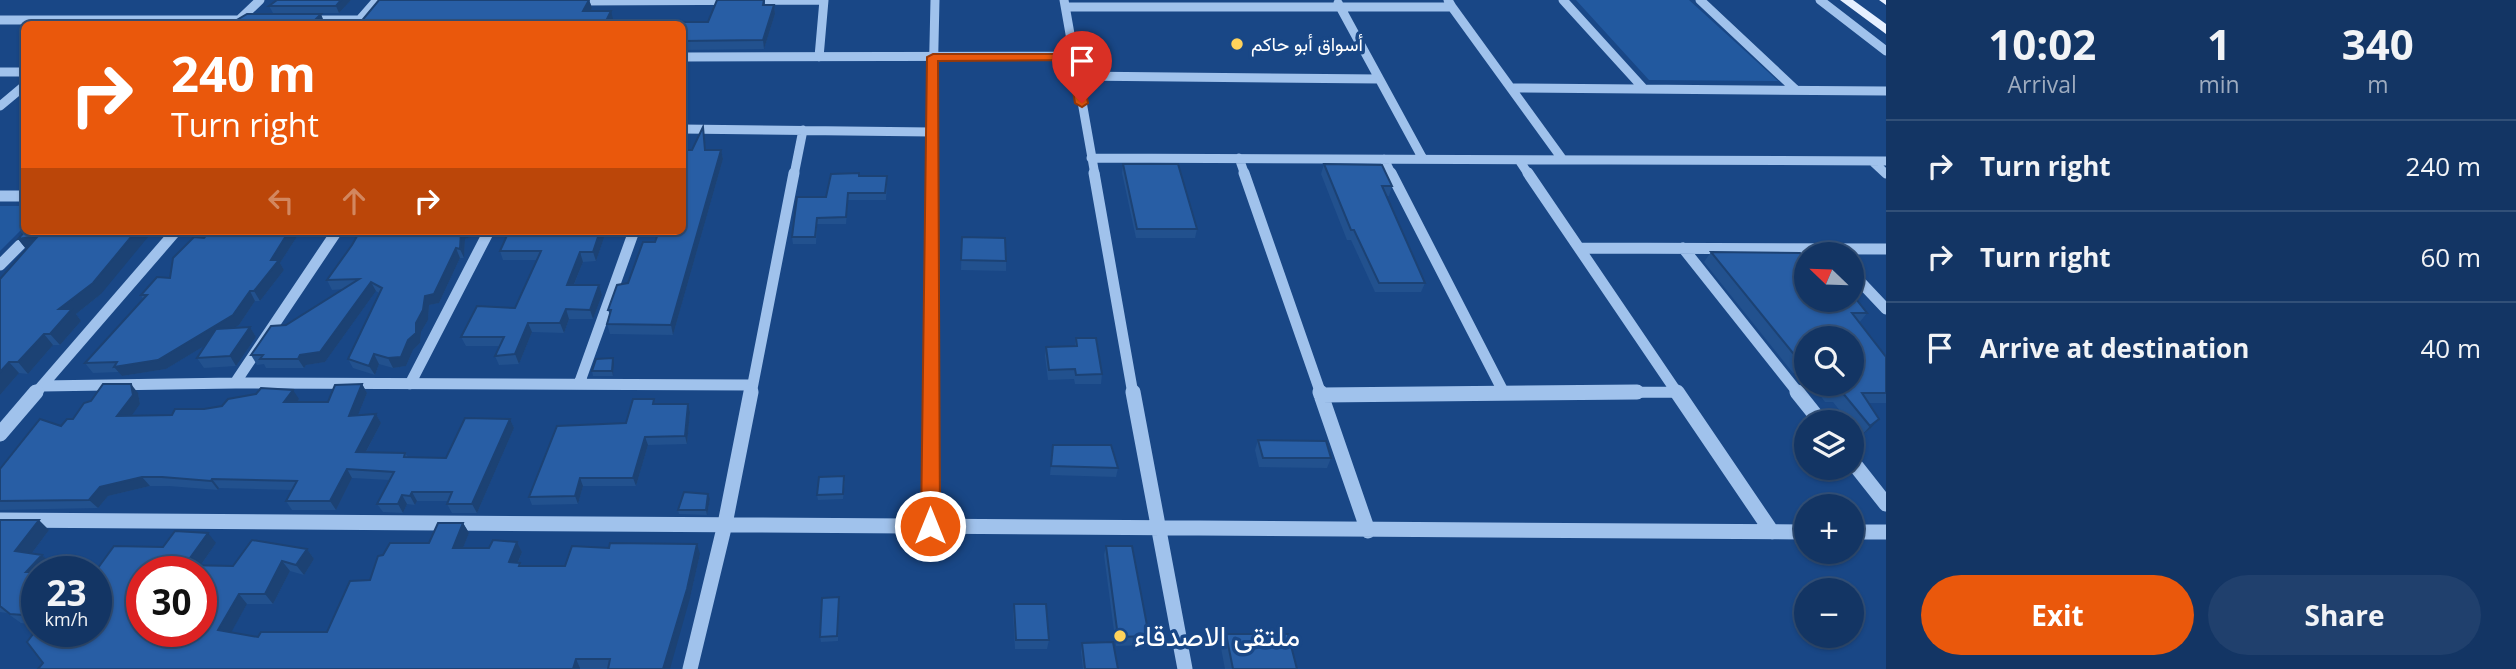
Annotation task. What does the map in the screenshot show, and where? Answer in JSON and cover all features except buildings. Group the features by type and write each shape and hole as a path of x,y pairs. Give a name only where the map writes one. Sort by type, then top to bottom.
{"main road":[{"path":"1846,0 1886,30"}],"street":[{"path":"239,20 260,0"},
{"path":"566,1 824,0 819,57"},
{"path":"930,526 931,132 935,0"},
{"path":"1563,0 1644,89"},
{"path":"1700,0 1796,90"},
{"path":"1820,0 1886,51"},
{"path":"358,21 377,1 390,1"},
{"path":"1185,669 1157,530 1065,4 1450,3 1563,160"},
{"path":"1338,4 1423,159"},
{"path":"0,20 52,21"},
{"path":"171,21 266,20"},
{"path":"293,20 325,21"},
{"path":"686,57 1073,56"},
{"path":"0,72 21,72"},
{"path":"1077,76 1379,79"},
{"path":"0,106 21,88"},
{"path":"1510,88 1886,91"},
{"path":"686,129 931,132"},
{"path":"690,669 725,524 803,130"},
{"path":"1091,158 1886,162"},
{"path":"1239,158 1368,531"},
{"path":"1384,159 1504,393"},
{"path":"1519,160 1772,532"},
{"path":"1872,161 1886,174"},
{"path":"0,196 21,196"},
{"path":"0,265 30,235"},
{"path":"0,434 173,235"},
{"path":"235,383 335,235"},
{"path":"410,384 487,235"},
{"path":"579,384 633,235"},
{"path":"1579,248 1794,250"},
{"path":"1683,248 1811,410"},
{"path":"1864,250 1886,249"},
{"path":"1864,286 1886,309"},
{"path":"41,386 235,383 752,385"},
{"path":"1321,395 1676,392"},
{"path":"1864,476 1886,504"},
{"path":"0,520 725,524 1157,530 1794,532"},
{"path":"1864,532 1886,532"}],"shaded area":[{"path":"1576,0 1689,0 1778,81 1649,80"},
{"path":"0,206 21,206 21,230 0,251"}],"place":[{"name":"أسواق أبو حاكم","path":"1237,44"},
{"name":"ملتقى الاصدقاء","path":"1120,636"}],"route":[{"path":"930,526 933,57 1073,56 1082,103"}]}
